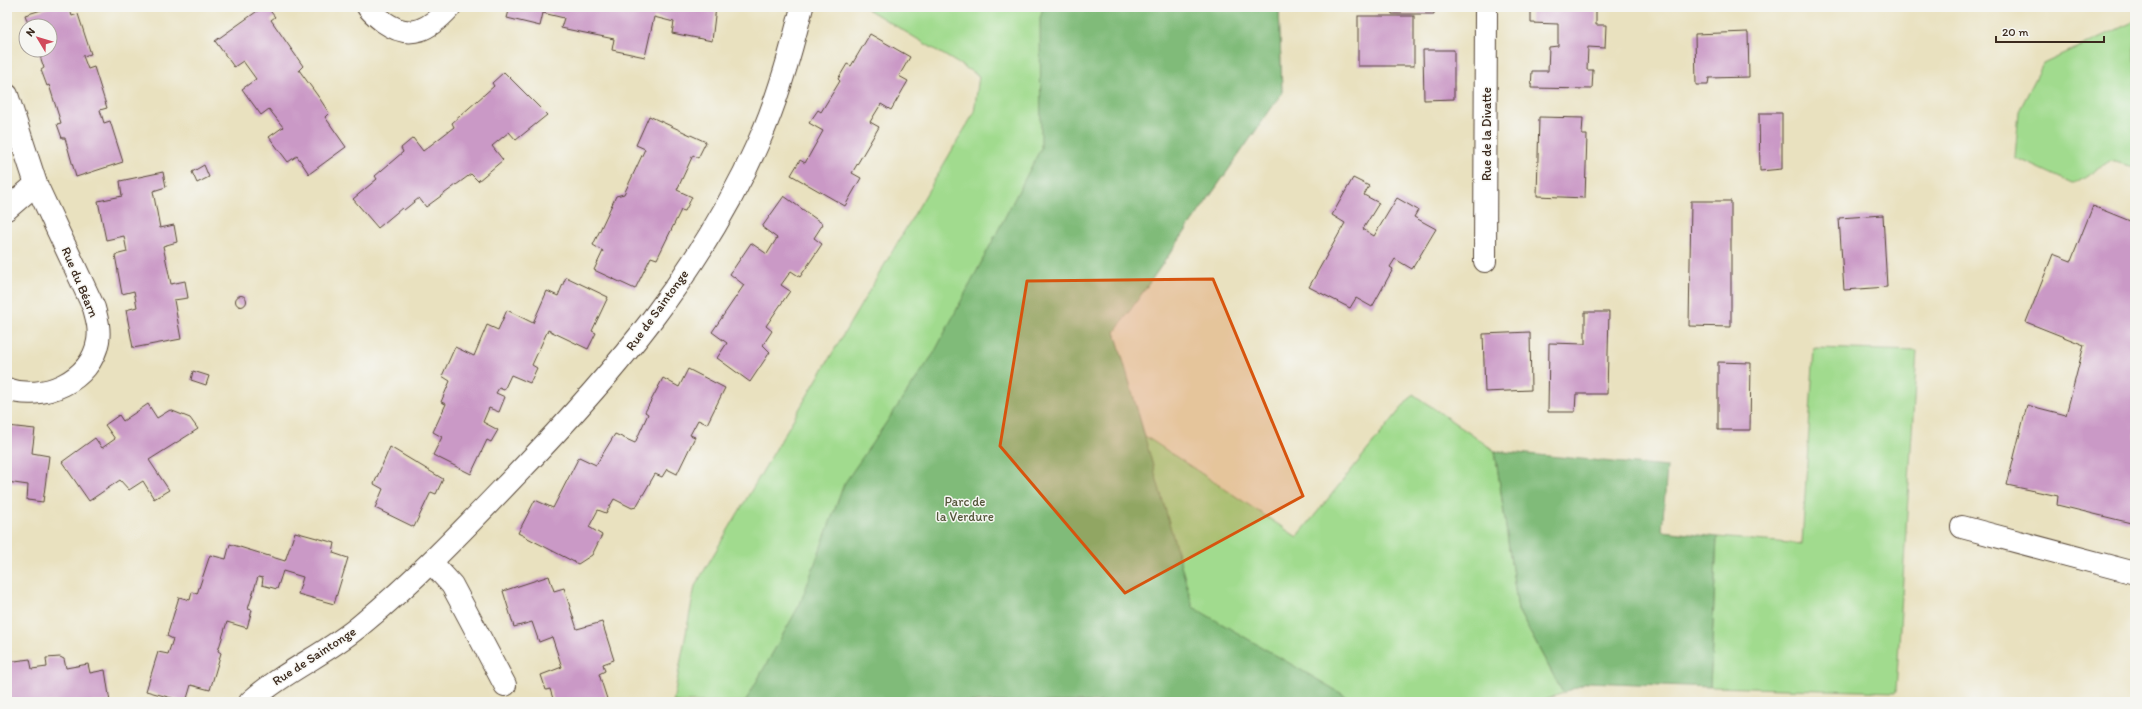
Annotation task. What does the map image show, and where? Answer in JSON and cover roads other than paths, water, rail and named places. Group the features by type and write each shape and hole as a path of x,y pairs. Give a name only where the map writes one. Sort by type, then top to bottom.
{"street":[{"path":"368,7 394,29 407,32 417,31 428,27 439,19 450,7"},
{"name":"Rue de Saintonge","path":"250,702 266,687 330,648 361,625 432,563 572,416 620,362 663,305 706,242 731,199 760,140 777,92 802,7"},
{"name":"Rue de la Divatte","path":"1485,261 1486,7"},
{"name":"Rue du Béarn","path":"7,95 36,184 94,308 99,328 98,341 95,351 84,369 70,382 53,390 32,393 14,392 7,389"},
{"path":"7,209 36,184"},
{"path":"1962,528 2135,573"},
{"path":"432,563 452,585 505,685"}],"park label":[{"name":"Parc de la Verdure","path":"965,508"}]}
